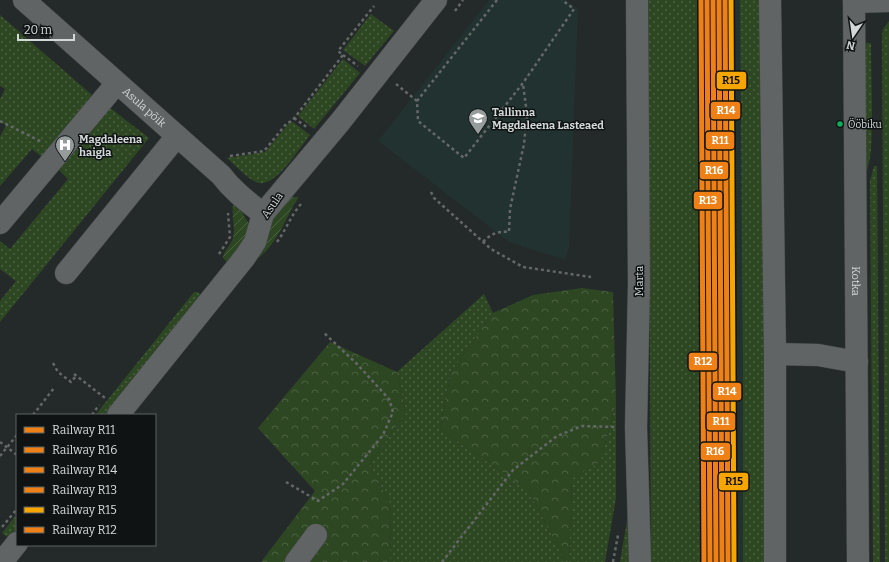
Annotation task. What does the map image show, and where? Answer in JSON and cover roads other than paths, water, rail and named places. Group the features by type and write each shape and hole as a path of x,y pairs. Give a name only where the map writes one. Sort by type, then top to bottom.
{"street":[{"name":"Asula põik","path":"24,0 209,164 231,187 263,214"},
{"name":"Asula","path":"119,414 245,257 255,242 263,214 336,127 436,0"},
{"name":"Marta","path":"637,0 639,284 636,427 640,562"},
{"path":"770,0 775,354 775,562"},
{"path":"854,1 889,1"},
{"name":"Kotka","path":"854,1 858,562"},
{"path":"0,223 117,83"},
{"path":"66,273 177,136"},
{"path":"775,354 818,354 857,362"},
{"path":"296,562 316,535"},
{"path":"2,562 16,543"}],"rail line":[{"name":"R12","path":"701,0 704,562"},
{"name":"R13","path":"707,0 710,562"},
{"name":"R16","path":"713,0 716,562"},
{"name":"R11","path":"719,0 722,562"},
{"name":"R14","path":"725,0 728,562"},
{"name":"R15","path":"731,0 734,562"}],"place":[{"name":"Ööbiku","path":"840,124"},
{"name":"Tallinna Magdaleena Lasteaed","path":"478,135"},
{"name":"Magdaleena haigla","path":"65,162"}]}
